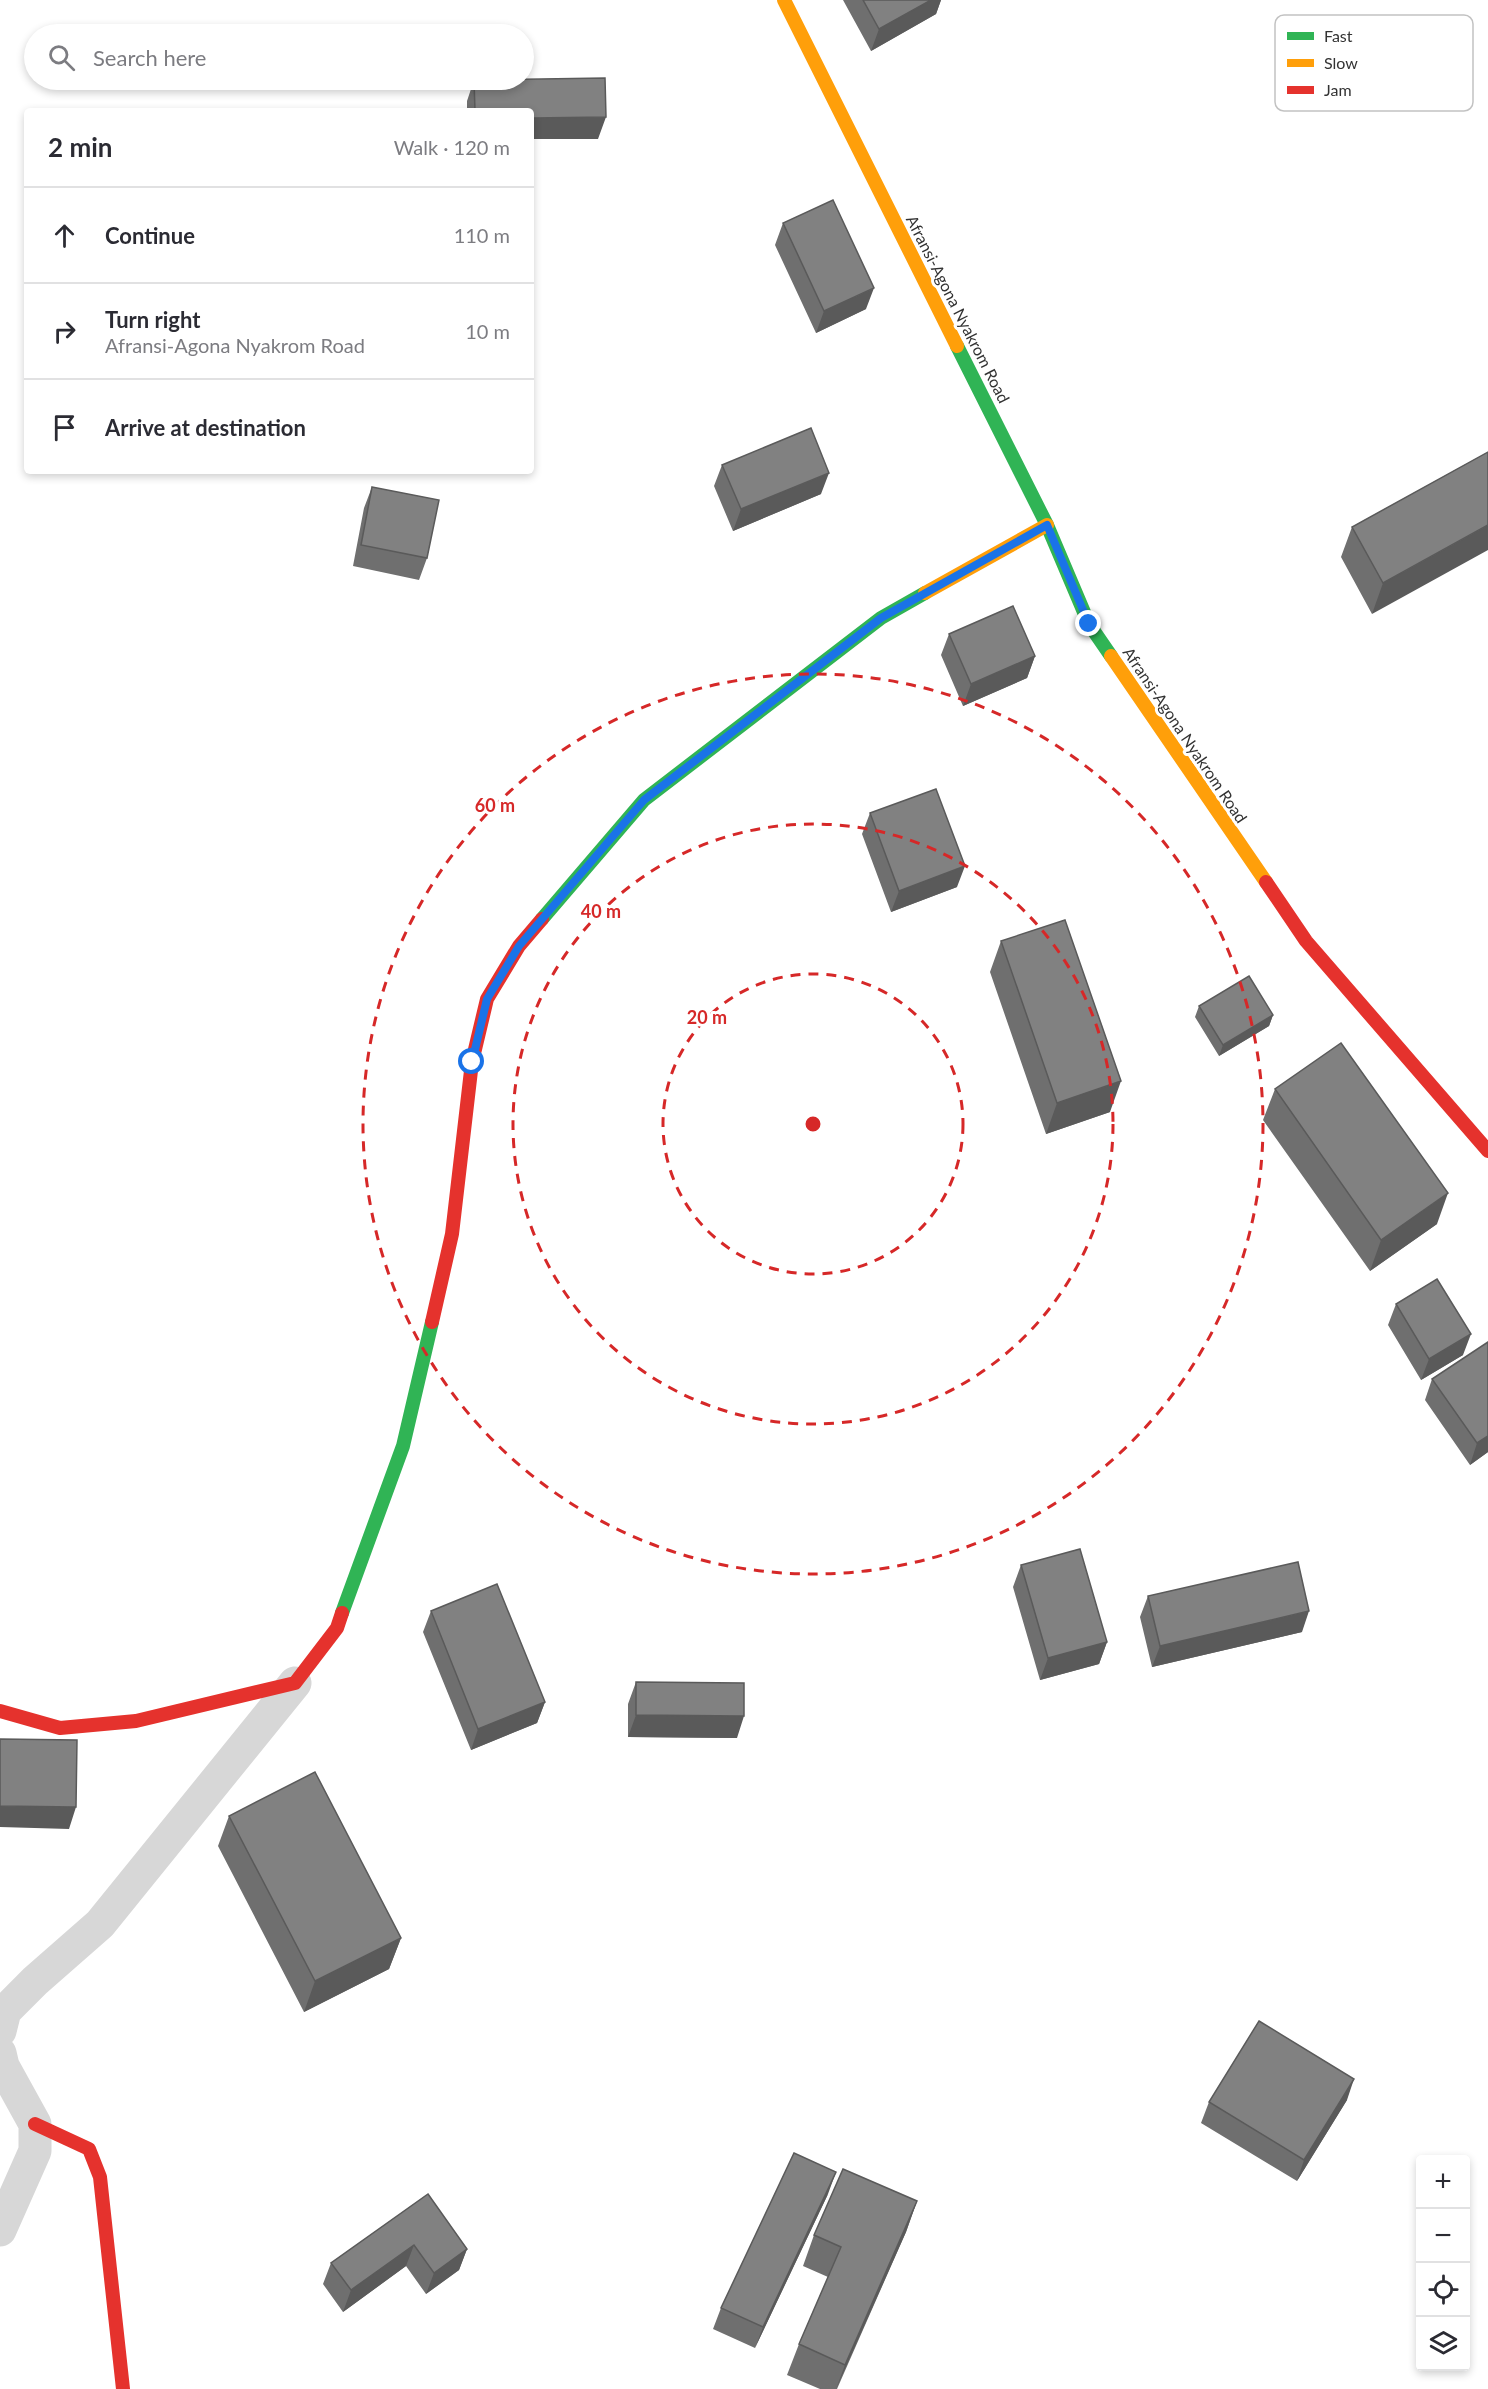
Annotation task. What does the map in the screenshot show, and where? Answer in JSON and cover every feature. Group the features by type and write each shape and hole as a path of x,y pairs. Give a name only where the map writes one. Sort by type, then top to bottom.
{"street":[{"name":"Afransi-Agona Nyakrom Road","path":"784,0 1047,525 1089,624 1306,941 1488,1151"},
{"path":"0,2031 5,2011 35,1981 100,1924 296,1683 337,1628 403,1446 452,1234 472,1062 487,999 519,946 644,800 881,618 1047,525"},
{"path":"0,1711 60,1728 136,1721 296,1683"},
{"path":"0,2054 3,2066 34,2124 35,2151 0,2230"},
{"path":"34,2124 88,2149 100,2177 123,2389"}],"building":[{"path":"863,0 931,0 879,29"},
{"path":"605,78 606,117 534,118 534,108 475,108 474,90 534,90 534,79"},
{"path":"833,200 874,288 824,311 783,223"},
{"path":"811,428 829,473 741,509 722,465"},
{"path":"1488,452 1488,525 1383,583 1352,527"},
{"path":"372,487 439,500 427,558 361,545"},
{"path":"1013,606 1035,656 971,684 949,634"},
{"path":"936,789 965,866 899,891 870,813"},
{"path":"1065,920 1121,1081 1057,1103 1001,941"},
{"path":"1249,976 1273,1015 1223,1045 1199,1006"},
{"path":"1341,1043 1448,1193 1381,1240 1275,1089"},
{"path":"1437,1279 1471,1334 1429,1359 1396,1304"},
{"path":"1488,1342 1488,1436 1477,1443 1432,1379"},
{"path":"1080,1549 1107,1642 1048,1658 1021,1565"},
{"path":"1298,1562 1309,1611 1160,1646 1148,1596"},
{"path":"497,1584 545,1702 478,1729 431,1611"},
{"path":"636,1682 744,1683 744,1716 636,1715"},
{"path":"0,1739 77,1740 76,1807 0,1806"},
{"path":"315,1772 401,1938 315,1981 229,1816"},
{"path":"1259,2021 1354,2079 1304,2160 1209,2102"},
{"path":"794,2153 836,2172 763,2327 721,2308"},
{"path":"843,2169 917,2201 845,2365 799,2344 841,2247 814,2235"},
{"path":"428,2194 467,2249 434,2273 414,2245 351,2290 331,2263"}],"traffic: fast":[{"path":"957,346 1047,525 1089,624 1111,656"},
{"path":"542,919 644,800 881,618 925,593"},
{"path":"342,1613 403,1446 432,1322"}],"traffic: slow":[{"path":"784,0 957,346"},
{"path":"925,593 1047,525"},
{"path":"1111,656 1266,882"}],"traffic: jam":[{"path":"1266,882 1306,941 1488,1151"},
{"path":"432,1322 452,1234 472,1062 487,999 519,946 542,919"},
{"path":"0,1711 60,1728 136,1721 295,1683 337,1628 342,1613"},
{"path":"35,2124 89,2149 100,2177 123,2389"}],"route":[{"path":"472,1062 487,999 519,946 644,800 881,618 1047,525 1089,624"}]}
